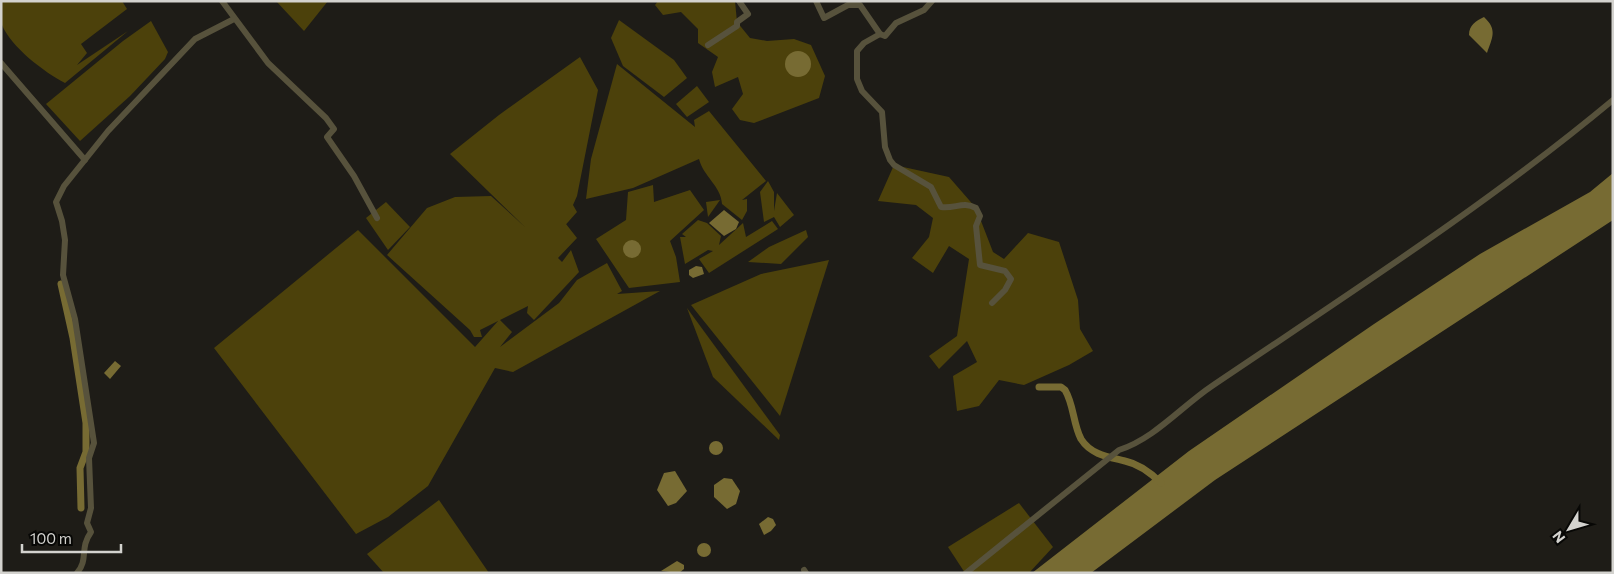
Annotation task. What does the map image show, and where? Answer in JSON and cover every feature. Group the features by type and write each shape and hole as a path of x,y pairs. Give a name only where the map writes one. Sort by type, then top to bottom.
{"street":[{"path":"222,1 268,63 334,129 328,137 354,176 377,218"},
{"path":"708,45 737,26 737,22 748,14 739,1"},
{"path":"816,1 824,18 848,5 860,5 880,34 885,36 896,23 924,10 932,1"},
{"path":"77,573 83,565 83,548 91,532 87,522 91,508 88,458 94,443 75,319 64,275 65,240 56,202 64,186 108,131 195,39 234,19"},
{"path":"880,34 864,43 857,51 856,65 862,90 882,112 887,154 894,165 931,187 941,207 948,208 961,203 976,208 980,216 976,226 980,265 1005,271 1011,279 1005,290 992,303"},
{"path":"1,63 85,160"},
{"path":"966,573 1119,450 1136,444 1210,387 1494,193 1613,100"}],"shaded area":[{"path":"1,1 122,1 127,9 81,44 87,53 77,65 128,31 65,83 38,66 13,42 2,25"},
{"path":"276,1 328,1 304,31"},
{"path":"658,1 735,1 737,22 750,38 767,41 794,39 811,45 825,76 819,98 754,123 740,120 732,109 743,94 738,77 715,87 712,72 718,57 698,43 698,29 681,12 663,15 655,5"},
{"path":"1484,17 1491,26 1493,34 1487,53 1469,35 1472,26"},
{"path":"619,20 674,60 687,78 664,97 623,66 611,38"},
{"path":"151,21 168,52 165,59 130,96 80,141 46,104 123,41"},
{"path":"798,51 807,55 811,64 807,73 798,77 789,73 785,64 789,55"},
{"path":"580,57 598,90 577,196 573,205 577,212 566,224 577,238 558,258 562,262 571,250 579,272 534,320 527,313 528,306 500,320 512,332 500,347 559,303 577,280 607,263 622,291 617,294 660,291 513,372 495,368 428,486 388,517 356,534 214,348 358,230 475,347 498,321 480,330 482,337 474,337 470,330 387,255 427,208 455,197 491,196 525,227 450,154 499,115"},
{"path":"617,64 695,127 694,120 709,111 766,181 742,200 747,199 747,211 742,220 722,204 719,192 704,171 699,159 633,188 586,199 591,159"},
{"path":"697,86 709,102 687,117 676,104"},
{"path":"894,165 949,177 976,208 993,252 1004,259 1028,233 1059,242 1078,300 1080,329 1093,351 1069,365 1024,385 999,380 979,406 957,411 953,376 977,362 967,341 939,369 929,356 957,336 969,259 949,246 933,273 912,258 929,237 933,218 916,205 878,201"},
{"path":"1613,173 1613,220 1215,480 1091,573 1032,573 1189,451 1480,254 1590,192"},
{"path":"768,181 774,192 774,211 777,193 794,215 780,227 774,217 764,222 760,192"},
{"path":"653,185 654,202 690,190 704,210 670,241 676,257 680,282 629,288 596,239 626,220 628,192"},
{"path":"720,200 708,217 706,202"},
{"path":"386,202 410,227 388,250 366,218"},
{"path":"724,210 739,222 736,229 724,236 709,223"},
{"path":"698,220 707,223 721,236 719,245 743,223 746,237 772,221 778,229 709,273 699,259 713,251 708,250 685,264 680,237 686,237 682,234"},
{"path":"806,230 808,237 781,264 748,262 769,247"},
{"path":"632,240 638,243 641,249 638,255 632,258 626,255 623,249 626,243"},
{"path":"829,260 780,416 691,305 761,274"},
{"path":"696,266 702,267 704,274 693,278 689,275 689,270"},
{"path":"687,308 780,435 779,440 713,377"},
{"path":"115,361 121,366 110,379 104,373"},
{"path":"713,441 719,441 723,448 719,455 713,455 709,451 709,445"},
{"path":"675,471 687,491 676,503 668,506 657,490 664,473"},
{"path":"724,478 732,479 740,491 736,504 727,509 714,497 714,485"},
{"path":"439,500 489,573 384,573 367,554"},
{"path":"1019,503 1053,547 1029,573 965,573 948,547"},
{"path":"768,517 773,519 776,525 764,535 759,524"},
{"path":"701,543 707,543 711,550 707,557 701,557 697,553 697,547"},
{"path":"677,561 684,565 684,569 679,573 661,571"}],"waterway":[{"path":"61,284 73,338 86,423 86,452 80,468 81,508"},
{"path":"1039,387 1061,387 1065,390 1078,433 1090,449 1135,464 1149,472 1161,483"}]}
